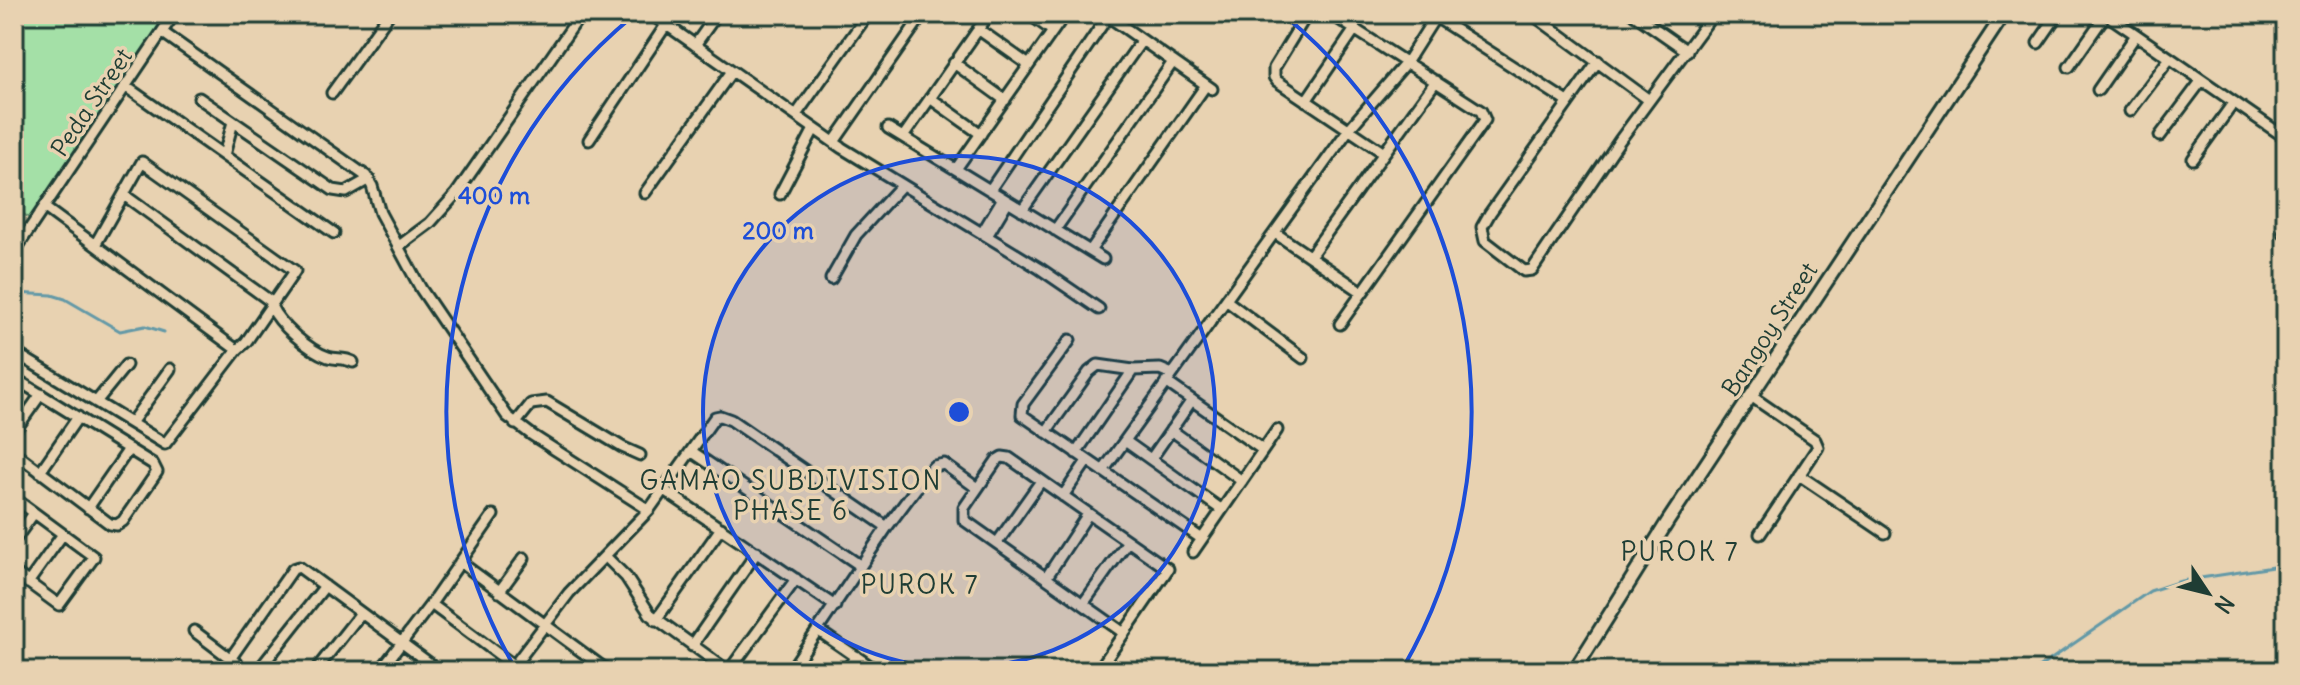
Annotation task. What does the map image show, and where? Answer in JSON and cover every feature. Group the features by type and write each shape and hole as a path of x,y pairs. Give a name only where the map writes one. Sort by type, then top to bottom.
{"main road":[{"name":"Bangoy Street","path":"1574,671 1751,396 2004,14"}],"street":[{"name":"Peda Street","path":"14,252 174,14"},
{"path":"332,93 389,14"},
{"path":"399,246 430,223 456,194 581,14"},
{"path":"651,14 814,129 985,234 1099,309"},
{"path":"695,45 717,14"},
{"path":"796,115 868,14"},
{"path":"834,142 922,14"},
{"path":"903,137 989,14"},
{"path":"1029,14 1053,31"},
{"path":"956,169 1065,14"},
{"path":"1307,14 1273,73 1277,81 1384,153"},
{"path":"1331,14 1481,111 1485,120 1340,324"},
{"path":"1532,14 1649,100"},
{"path":"1634,14 1687,51"},
{"path":"1598,61 1482,227 1485,241 1527,272 1532,270 1649,100 1713,14"},
{"path":"2038,43 2058,14"},
{"path":"2069,67 2106,14 2286,138"},
{"path":"990,190 1107,15 1209,87 1090,251"},
{"path":"1103,471 1349,129 1406,63 1434,15 1568,102"},
{"path":"589,140 666,25"},
{"path":"978,29 1029,65"},
{"path":"1306,101 1355,29"},
{"path":"162,32 369,179 380,213 430,303 501,409 515,424 649,510"},
{"path":"2098,90 2136,35"},
{"path":"1022,210 1142,40"},
{"path":"2130,111 2170,58"},
{"path":"1055,230 1173,62"},
{"path":"954,63 1005,100"},
{"path":"645,193 732,71"},
{"path":"2160,136 2202,80"},
{"path":"1310,256 1436,81"},
{"path":"125,86 334,233"},
{"path":"199,98 336,192 352,190 369,179"},
{"path":"930,98 981,134"},
{"path":"2193,159 2234,102"},
{"path":"224,155 233,122"},
{"path":"888,128 1103,259"},
{"path":"780,194 814,129"},
{"path":"14,352 165,444 246,342 295,271 142,162 95,245"},
{"path":"831,279 856,235 902,185"},
{"path":"124,195 272,305 282,325 302,340 329,357 342,357 353,362"},
{"path":"985,234 1006,200"},
{"path":"45,208 237,350"},
{"path":"1275,233 1362,292"},
{"path":"1227,301 1303,358"},
{"path":"1070,340 1021,408 1022,415 1202,539"},
{"path":"1046,432 1094,367 1103,364 1133,370 1160,369 1192,400 1263,450"},
{"path":"96,402 126,365"},
{"path":"131,423 170,369"},
{"path":"1076,453 1133,370"},
{"path":"14,378 129,449 156,468 157,472 117,525 88,508 14,452"},
{"path":"14,432 41,394"},
{"path":"1751,396 1817,443 1760,534"},
{"path":"1151,459 1192,400"},
{"path":"515,424 531,404 547,402 640,455"},
{"path":"431,604 515,669 544,624 575,586 649,510 715,417 720,416 731,420 887,527"},
{"path":"40,472 78,417"},
{"path":"1171,430 1242,481"},
{"path":"1193,552 1277,430"},
{"path":"1125,441 1222,510"},
{"path":"88,508 129,449"},
{"path":"691,451 861,566"},
{"path":"1098,671 1168,569 1009,458 1002,457 964,508 963,516 967,523 1124,633"},
{"path":"1063,496 1087,461"},
{"path":"790,671 887,527 934,466 950,467 977,488"},
{"path":"1799,475 1885,533"},
{"path":"997,543 1041,481"},
{"path":"664,490 835,606"},
{"path":"14,498 94,557 59,605 14,572"},
{"path":"14,541 34,513"},
{"path":"1046,578 1088,514"},
{"path":"380,671 493,515"},
{"path":"656,620 721,528"},
{"path":"28,583 63,534"},
{"path":"1083,604 1128,541"},
{"path":"692,646 757,552"},
{"path":"605,556 626,577 644,607 656,620 729,671 796,579"},
{"path":"499,592 524,558"},
{"path":"460,562 608,671"},
{"path":"230,659 293,569 302,568 440,671"},
{"path":"258,671 325,586"},
{"path":"315,671 361,613"},
{"path":"194,631 247,671"},
{"path":"819,631 877,671"},
{"path":"846,671 856,656"}],"green space":[{"path":"14,14 170,14 33,221 14,207"}],"waterway":[{"path":"14,293 52,295 65,299 120,331 145,326 164,332"},
{"path":"2034,671 2150,591 2181,581 2286,565"}],"district":[{"name":"GAMAO SUBDIVISION PHASE 6","path":"791,495"},
{"name":"PUROK 7","path":"1680,551"},
{"name":"PUROK 7","path":"920,584"}]}
